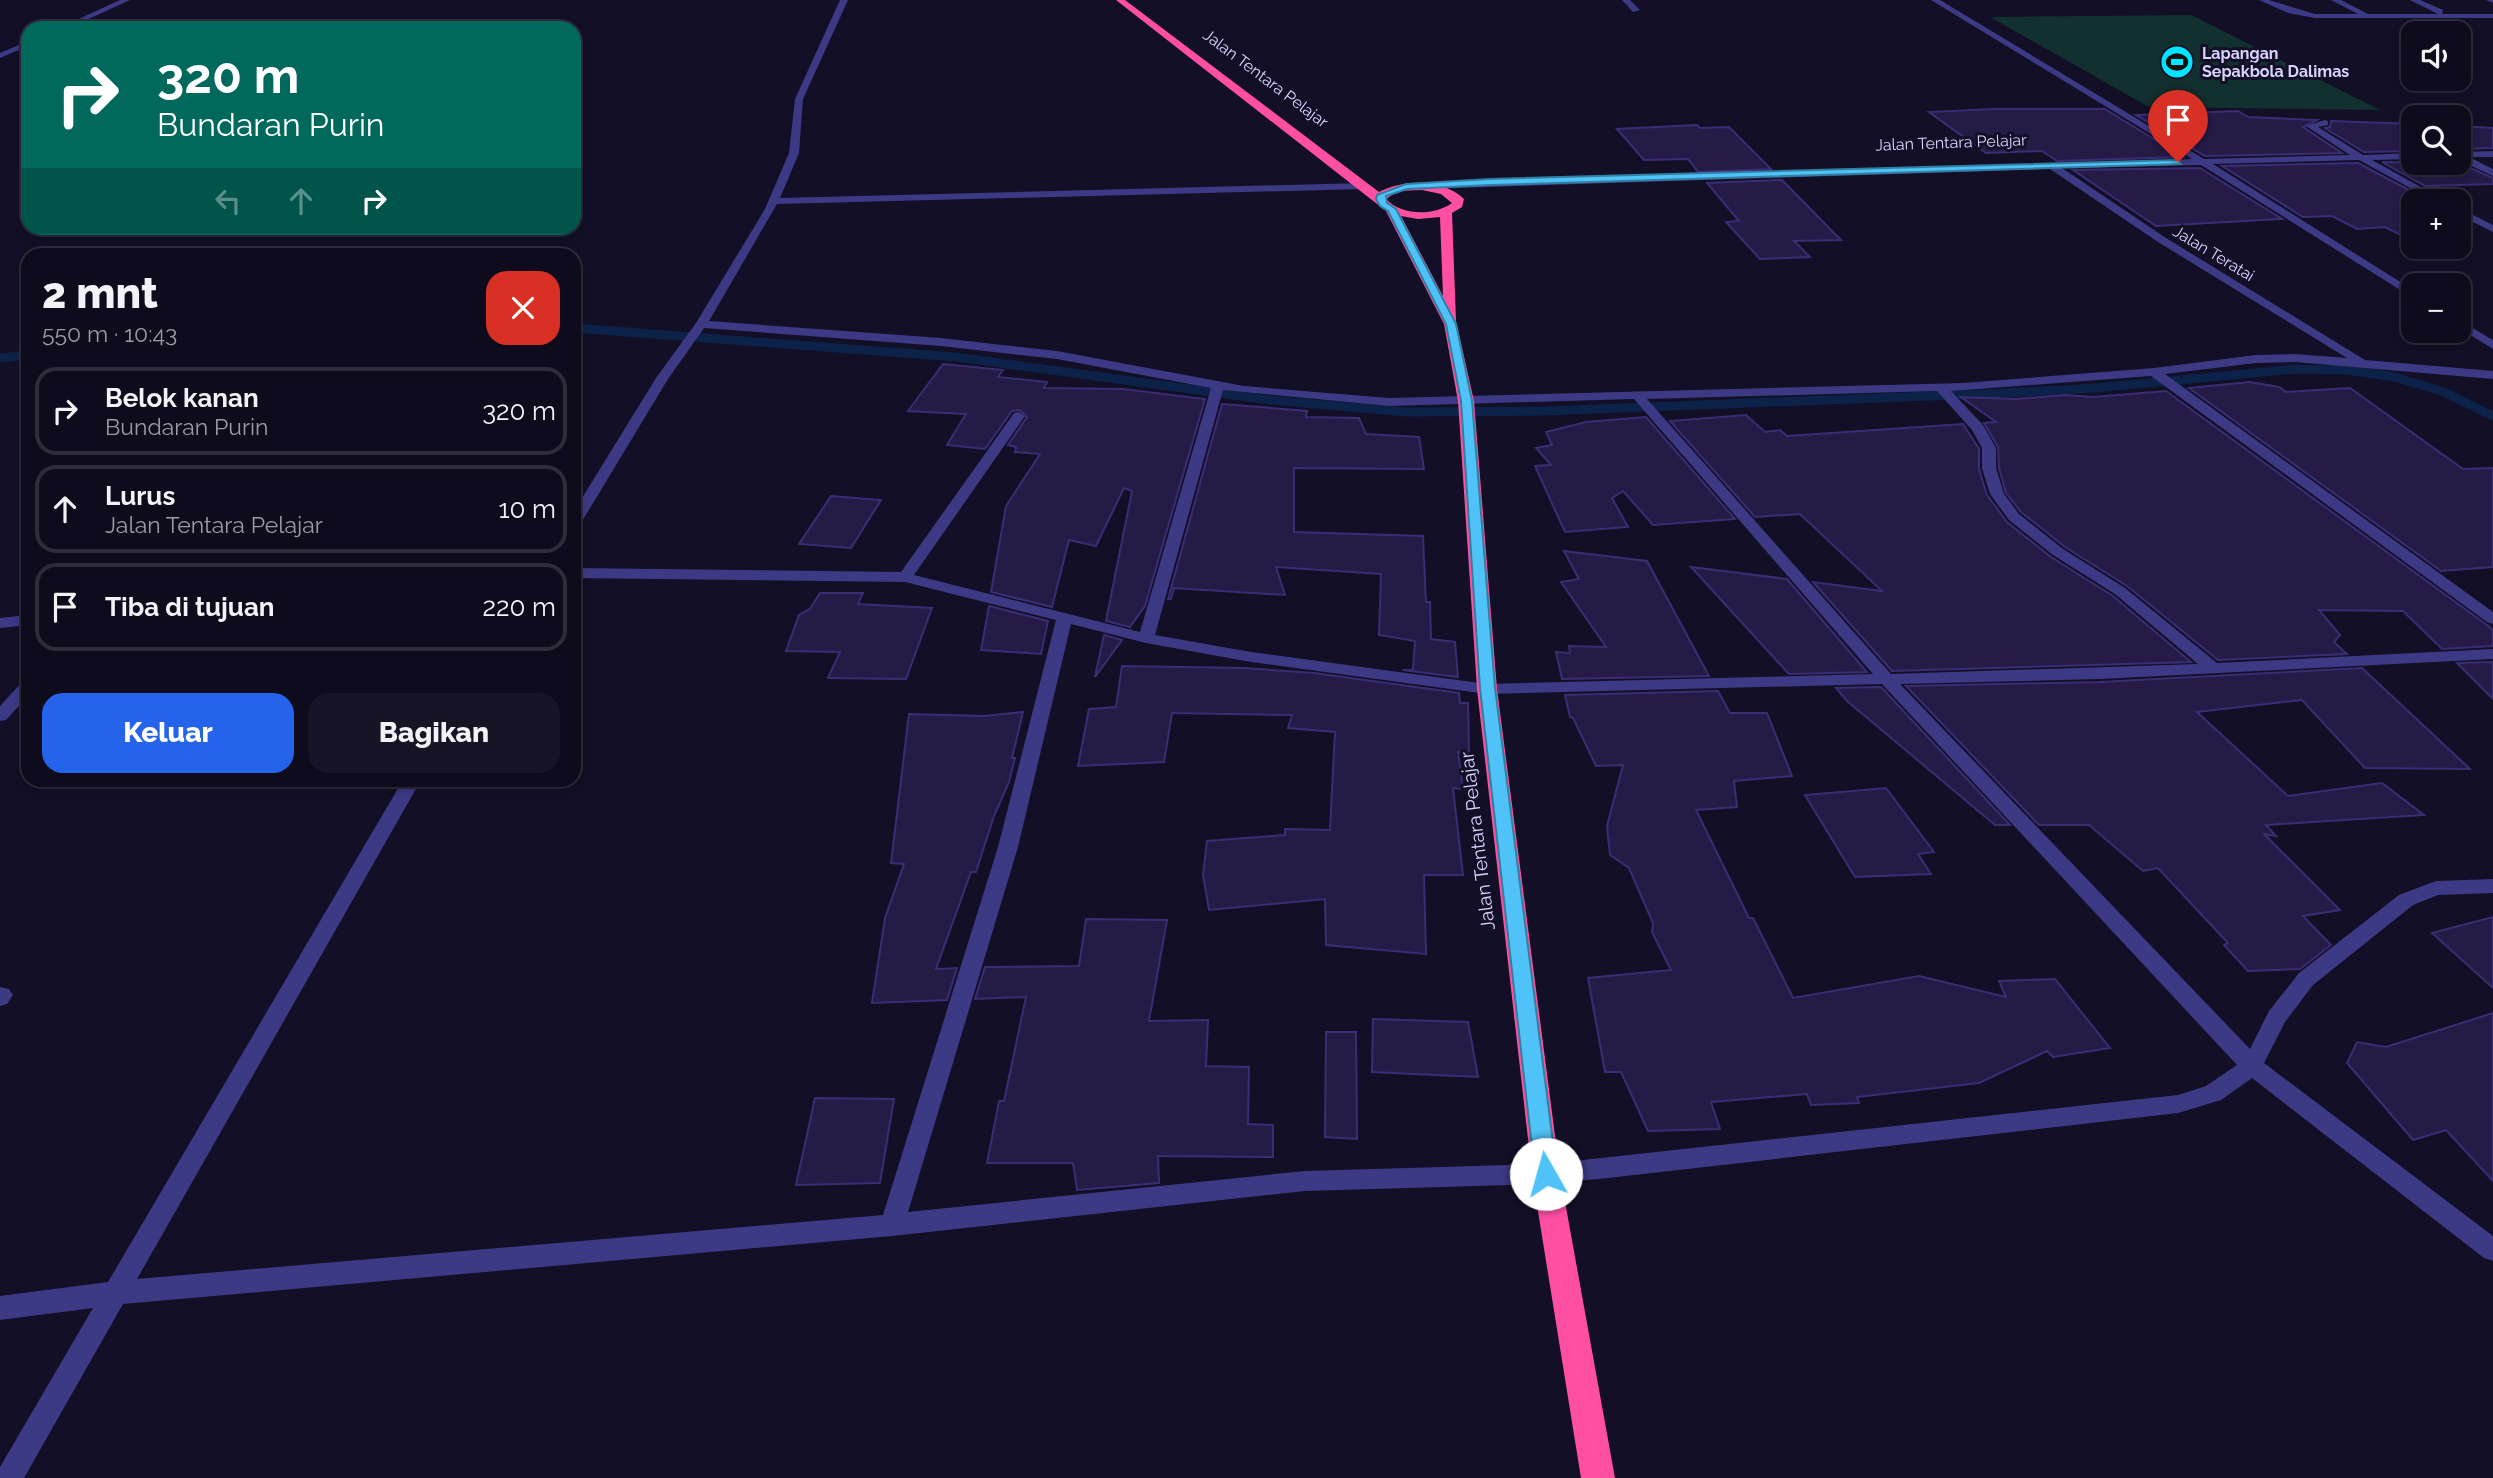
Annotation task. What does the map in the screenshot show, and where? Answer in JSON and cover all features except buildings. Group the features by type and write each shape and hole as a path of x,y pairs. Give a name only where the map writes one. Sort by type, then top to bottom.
{"highway":[{"name":"Jalan Tentara Pelajar","path":"1120,0 1250,101 1346,170 1391,209 1451,324 1467,409 1487,688 1546,1174 1598,1478"},
{"path":"1346,170 1406,187"},
{"path":"1380,199 1388,191 1422,186 1445,191 1458,199 1452,208 1451,324"},
{"path":"1391,209 1412,214 1452,208"}],"street":[{"path":"78,21 126,0"},
{"path":"581,511 662,378 698,328 773,201 795,149 799,99 844,0"},
{"path":"1626,0 1636,10"},
{"path":"1935,0 2203,162 2401,287"},
{"path":"2263,0 2291,11 2315,16 2493,16"},
{"path":"2335,0 2368,16"},
{"path":"2414,0 2446,15"},
{"path":"0,56 21,46"},
{"path":"2325,123 2310,126 2360,158 2418,189"},
{"path":"2471,155 2493,154"},
{"name":"Jalan Tentara Pelajar","path":"1422,186 2401,156"},
{"path":"2471,161 2493,173"},
{"name":"Jalan Teratai","path":"2052,166 2162,240 2363,363"},
{"path":"1452,208 1490,182"},
{"path":"773,201 1363,186"},
{"path":"2471,217 2493,229"},
{"path":"698,328 942,342 1057,355 1217,388 1467,409 1640,399 1945,394 2157,374 2256,359 2295,358 2493,375"},
{"path":"2471,331 2493,345"},
{"path":"2157,374 2493,619"},
{"path":"1146,638 1217,388"},
{"path":"1945,394 1978,428 1989,448 1989,468 1997,494 2014,517 2058,552 2120,591 2212,667"},
{"path":"1640,399 1885,680 2252,1066 2493,1250"},
{"path":"905,578 1019,416"},
{"path":"581,573 905,578 1146,638 1251,657 1487,688 2100,674 2493,654"},
{"path":"892,1225 1008,847 1065,617"},
{"path":"0,623 21,621"},
{"path":"0,716 21,694"},
{"path":"9,1478 408,787"},
{"path":"0,1308 115,1293 892,1225 1305,1181 1546,1174 2178,1104 2213,1093 2252,1066 2277,1017 2306,979 2406,900 2436,888 2493,887"}],"green space":[{"name":"Lapangan Sepakbola Dalimas","path":"2191,15 2380,110 2149,107 1990,17"}],"waterway":[{"path":"581,329 956,357 1270,400 1405,412 1546,411 2005,393 2095,388 2297,369 2346,370 2395,377 2444,392 2493,416"},
{"path":"0,358 21,356"}],"place":[{"name":"Lapangan Sepakbola Dalimas","path":"2177,62"}],"route":[{"path":"1546,1174 1487,688 1466,401 1451,324 1391,209 1380,199 1382,195 1395,188 1490,182 2178,162"}]}
